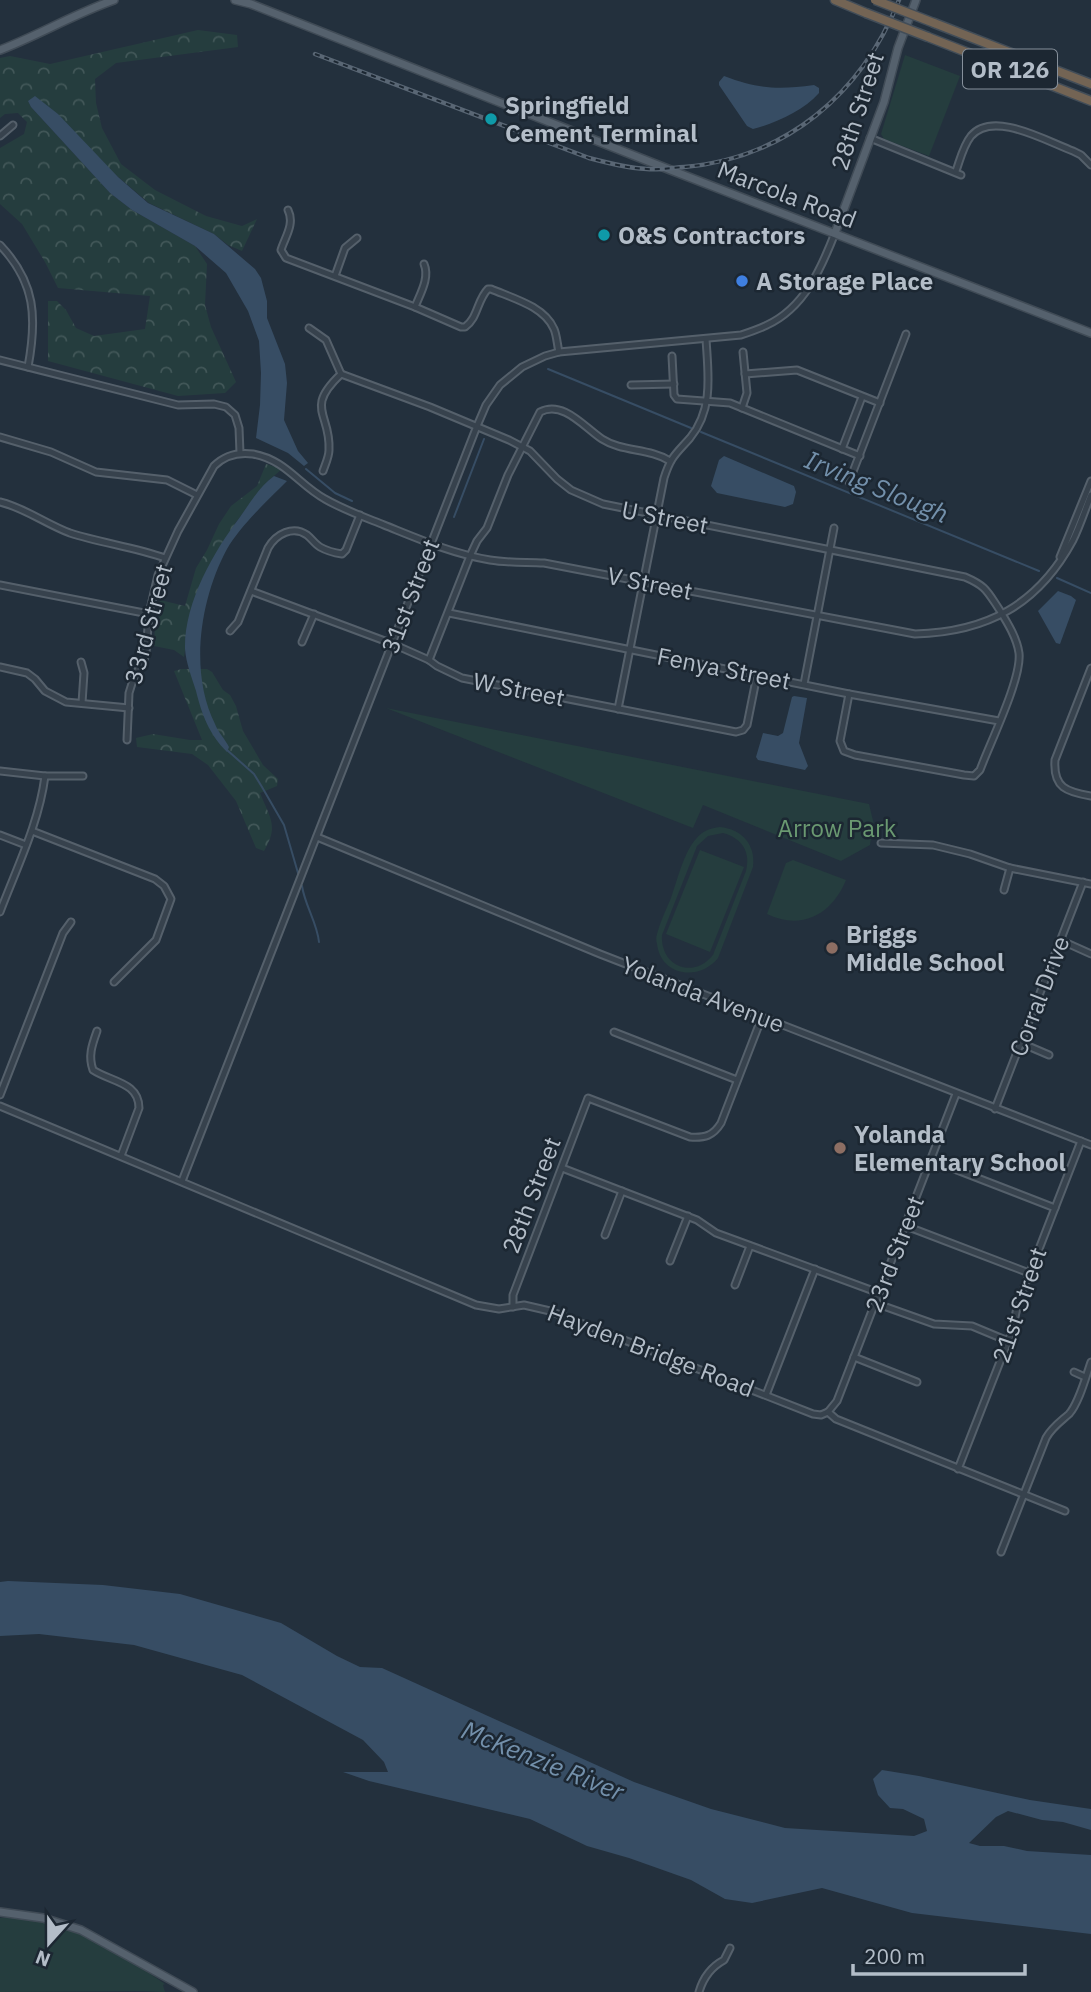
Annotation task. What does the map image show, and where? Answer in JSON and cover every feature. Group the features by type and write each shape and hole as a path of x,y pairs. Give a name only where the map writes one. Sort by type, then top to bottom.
{"highway":[{"name":"OR 126","path":"835,0 1091,101"},
{"name":"OR 126","path":"875,0 1091,84"}],"main road":[{"path":"0,50 114,0"},
{"name":"Marcola Road","path":"235,0 1091,333"},
{"name":"28th Street","path":"835,233 884,102 898,48 916,0"},
{"path":"0,1912 43,1918 81,1930 193,1992"}],"street":[{"path":"870,138 958,173 969,139 982,127 992,124 1009,127 1073,151 1091,165"},
{"path":"0,136 13,125"},
{"path":"288,210 292,222 282,247 283,255 465,327 472,322 483,294 488,289 530,305 545,316 554,328 559,352"},
{"name":"31st Street","path":"182,1181 486,405 500,385 530,362 559,352 741,335 769,325 789,310 816,279 835,233"},
{"path":"335,276 345,248 357,238"},
{"path":"0,245 22,273 31,299 33,337 28,367"},
{"path":"415,307 426,278 424,264"},
{"path":"309,328 326,340 341,374 326,391 321,407 329,452 323,471"},
{"path":"849,482 906,334"},
{"path":"618,709 642,581 670,461 696,429 707,400 709,380 706,339"},
{"path":"742,408 747,393 743,352"},
{"path":"672,356 674,395 677,399 730,403 860,456"},
{"path":"0,360 178,405 214,404 226,407 234,415 239,428 240,453"},
{"path":"745,374 797,370 880,403"},
{"name":"U Street","path":"341,374 503,437 530,451 557,479 576,493 603,504 965,577 989,593 1015,640 1019,663 1015,679 978,772 970,776 844,751 840,741 849,694"},
{"path":"631,385 674,384"},
{"path":"842,449 862,397"},
{"path":"429,660 470,556 487,528 521,447 540,412 553,408 582,422 604,441 653,453 670,461"},
{"path":"0,438 51,452 96,472 167,480 197,495"},
{"name":"33rd Street","path":"127,740 131,685 146,653 149,614 158,575 214,466 221,459 240,453"},
{"name":"V Street","path":"240,453 255,454 282,465 322,498 430,543 470,556 492,561 544,563 915,634 943,634 975,626 1002,614 1028,596 1058,563 1075,536 1091,495"},
{"name":"V Street","path":"1058,563 1091,481"},
{"path":"0,502 74,534 148,551 165,558"},
{"path":"230,631 238,622 268,548 278,536 292,531 302,533 318,546 342,554 360,515"},
{"path":"804,684 834,528"},
{"path":"0,585 149,614"},
{"name":"W Street","path":"251,590 393,644 462,678 736,732 746,728 757,675"},
{"name":"Fenya Street","path":"449,613 849,694 999,721"},
{"path":"302,642 314,614"},
{"path":"81,662 84,673 82,703"},
{"path":"0,667 27,673 45,691 66,702 129,708"},
{"path":"1091,668 1055,760 1054,771 1062,786 1091,796"},
{"path":"0,771 46,776 83,776"},
{"path":"0,909 32,831 43,798 46,776"},
{"path":"32,831 155,879 171,899 156,940 114,982"},
{"path":"0,835 26,845"},
{"name":"Yolanda Avenue","path":"317,837 600,954 1091,1145"},
{"path":"881,843 933,845 1010,868 1091,884"},
{"path":"1004,890 1010,868"},
{"name":"Corral Drive","path":"995,1109 1083,883"},
{"path":"0,1095 63,933 71,922"},
{"path":"1060,940 1091,954"},
{"path":"614,1032 737,1080 762,1017"},
{"path":"97,1031 90,1051 93,1070 129,1087 139,1100 139,1108 121,1156"},
{"path":"1021,1043 1049,1055"},
{"name":"28th Street","path":"513,1307 513,1295 588,1098 690,1137 700,1138 710,1135 721,1123 737,1080"},
{"name":"23rd Street","path":"828,1412 837,1401 956,1094"},
{"name":"Hayden Bridge Road","path":"0,1106 476,1305 490,1308 535,1306 550,1311 813,1414 828,1412 836,1419 1065,1511"},
{"name":"21st Street","path":"958,1469 1080,1141"},
{"path":"931,1160 1055,1208"},
{"path":"562,1168 688,1216 716,1233 879,1293"},
{"path":"605,1235 622,1191"},
{"path":"670,1261 688,1216"},
{"path":"906,1226 1029,1273"},
{"path":"735,1285 750,1246"},
{"path":"766,1395 815,1269"},
{"path":"876,1303 933,1324 972,1326 1008,1340"},
{"path":"854,1357 917,1382"},
{"path":"1001,1552 1046,1438 1051,1428 1074,1406 1091,1362"},
{"path":"1074,1372 1085,1377"},
{"path":"699,1992 701,1984 711,1970 724,1960 730,1948"}],"green space":[{"path":"198,30 237,35 238,47 116,63 95,79 96,103 102,128 121,164 155,190 206,216 242,226 257,219 242,251 228,245 214,234 149,203 28,101 110,193 132,210 195,246 207,264 205,305 211,327 236,382 225,393 178,396 48,361 48,301 57,301 66,310 76,328 94,336 145,329 150,296 58,288 22,224 0,204 0,148 24,134 27,122 18,113 5,114 0,118 0,58 10,56 50,64"},
{"path":"905,55 960,76 929,156 884,139 881,134"},
{"path":"266,464 282,469 268,481 236,522 191,612 184,657 174,650 154,646 160,600 185,606 196,568 219,524 231,506 257,486"},
{"path":"207,669 212,672 223,690 230,695 243,731 263,765 278,779 277,786 260,793 272,828 264,851 256,848 236,801 208,765 192,754 137,747 136,738 153,734 202,740 174,671"},
{"name":"Arrow Park","path":"386,708 869,804 876,833 871,838 870,845 841,861 703,805 693,828"},
{"path":"720,827 735,831 746,840 752,852 753,867 718,958 701,970 682,972 673,969 660,955 657,935 688,851 701,834","holes":["723,833 730,835 744,847 746,871 713,955 696,967 679,966 666,955 662,935 697,846 708,836"]},
{"path":"700,850 744,867 710,952 666,934"},
{"path":"793,860 846,880 833,902 824,910 804,920 792,921 767,914 786,863"},
{"path":"0,1918 53,1924 79,1932 123,1956 165,1984 165,1992 0,1992"}],"water":[{"path":"724,76 747,84 768,87 814,85 819,88 819,93 789,116 753,129 747,126 719,85"},
{"path":"35,96 58,114 118,177 148,203 214,234 255,269 261,278 267,301 267,318 285,364 287,383 284,420 298,451 308,463 304,466 288,453 256,438 261,373 259,341 248,311 226,273 195,246 132,210 110,193 31,107 28,101"},
{"path":"724,456 794,486 796,492 793,504 785,507 717,493 711,486 719,460"},
{"path":"274,476 287,481 247,522 227,549 210,590 204,613 200,659 202,682 215,724 229,747 227,752 207,724 187,660 185,649 189,614 210,562 256,495"},
{"path":"1058,591 1076,600 1060,644 1056,643 1038,611"},
{"path":"794,696 807,698 799,743 808,766 805,770 758,760 756,757 763,733 778,736 783,733"},
{"name":"McKenzie River","path":"0,1582 103,1585 180,1594 281,1623 360,1667 382,1668 634,1782 711,1809 785,1828 914,1836 927,1831 924,1819 903,1809 890,1808 878,1795 873,1779 882,1770 1030,1800 1091,1809 1091,1830 1008,1811 996,1817 969,1843 1027,1851 1091,1855 1091,1934 912,1913 822,1888 752,1903 725,1899 691,1880 587,1846 530,1819 369,1781 343,1772 388,1772 384,1762 363,1740 242,1675 134,1645 39,1634 0,1636"}],"waterway":[{"name":"Irving Slough","path":"548,369 691,428"},
{"name":"Irving Slough","path":"701,432 1039,571"},
{"path":"454,517 484,439"},
{"path":"306,469 335,493 352,501"},
{"name":"Irving Slough","path":"1057,578 1091,593"},
{"path":"227,750 254,774 284,825 298,873"},
{"path":"302,886 319,942"}],"railway":[{"path":"315,54 589,158 632,168 684,167 721,161 755,150 787,135 816,115 842,92 864,64 883,34 899,0"}],"place":[{"name":"Springfield Cement Terminal","path":"491,119"},
{"name":"O&S Contractors","path":"604,235"},
{"name":"A Storage Place","path":"742,281"},
{"name":"Briggs Middle School","path":"832,948"},
{"name":"Yolanda Elementary School","path":"840,1148"}]}
